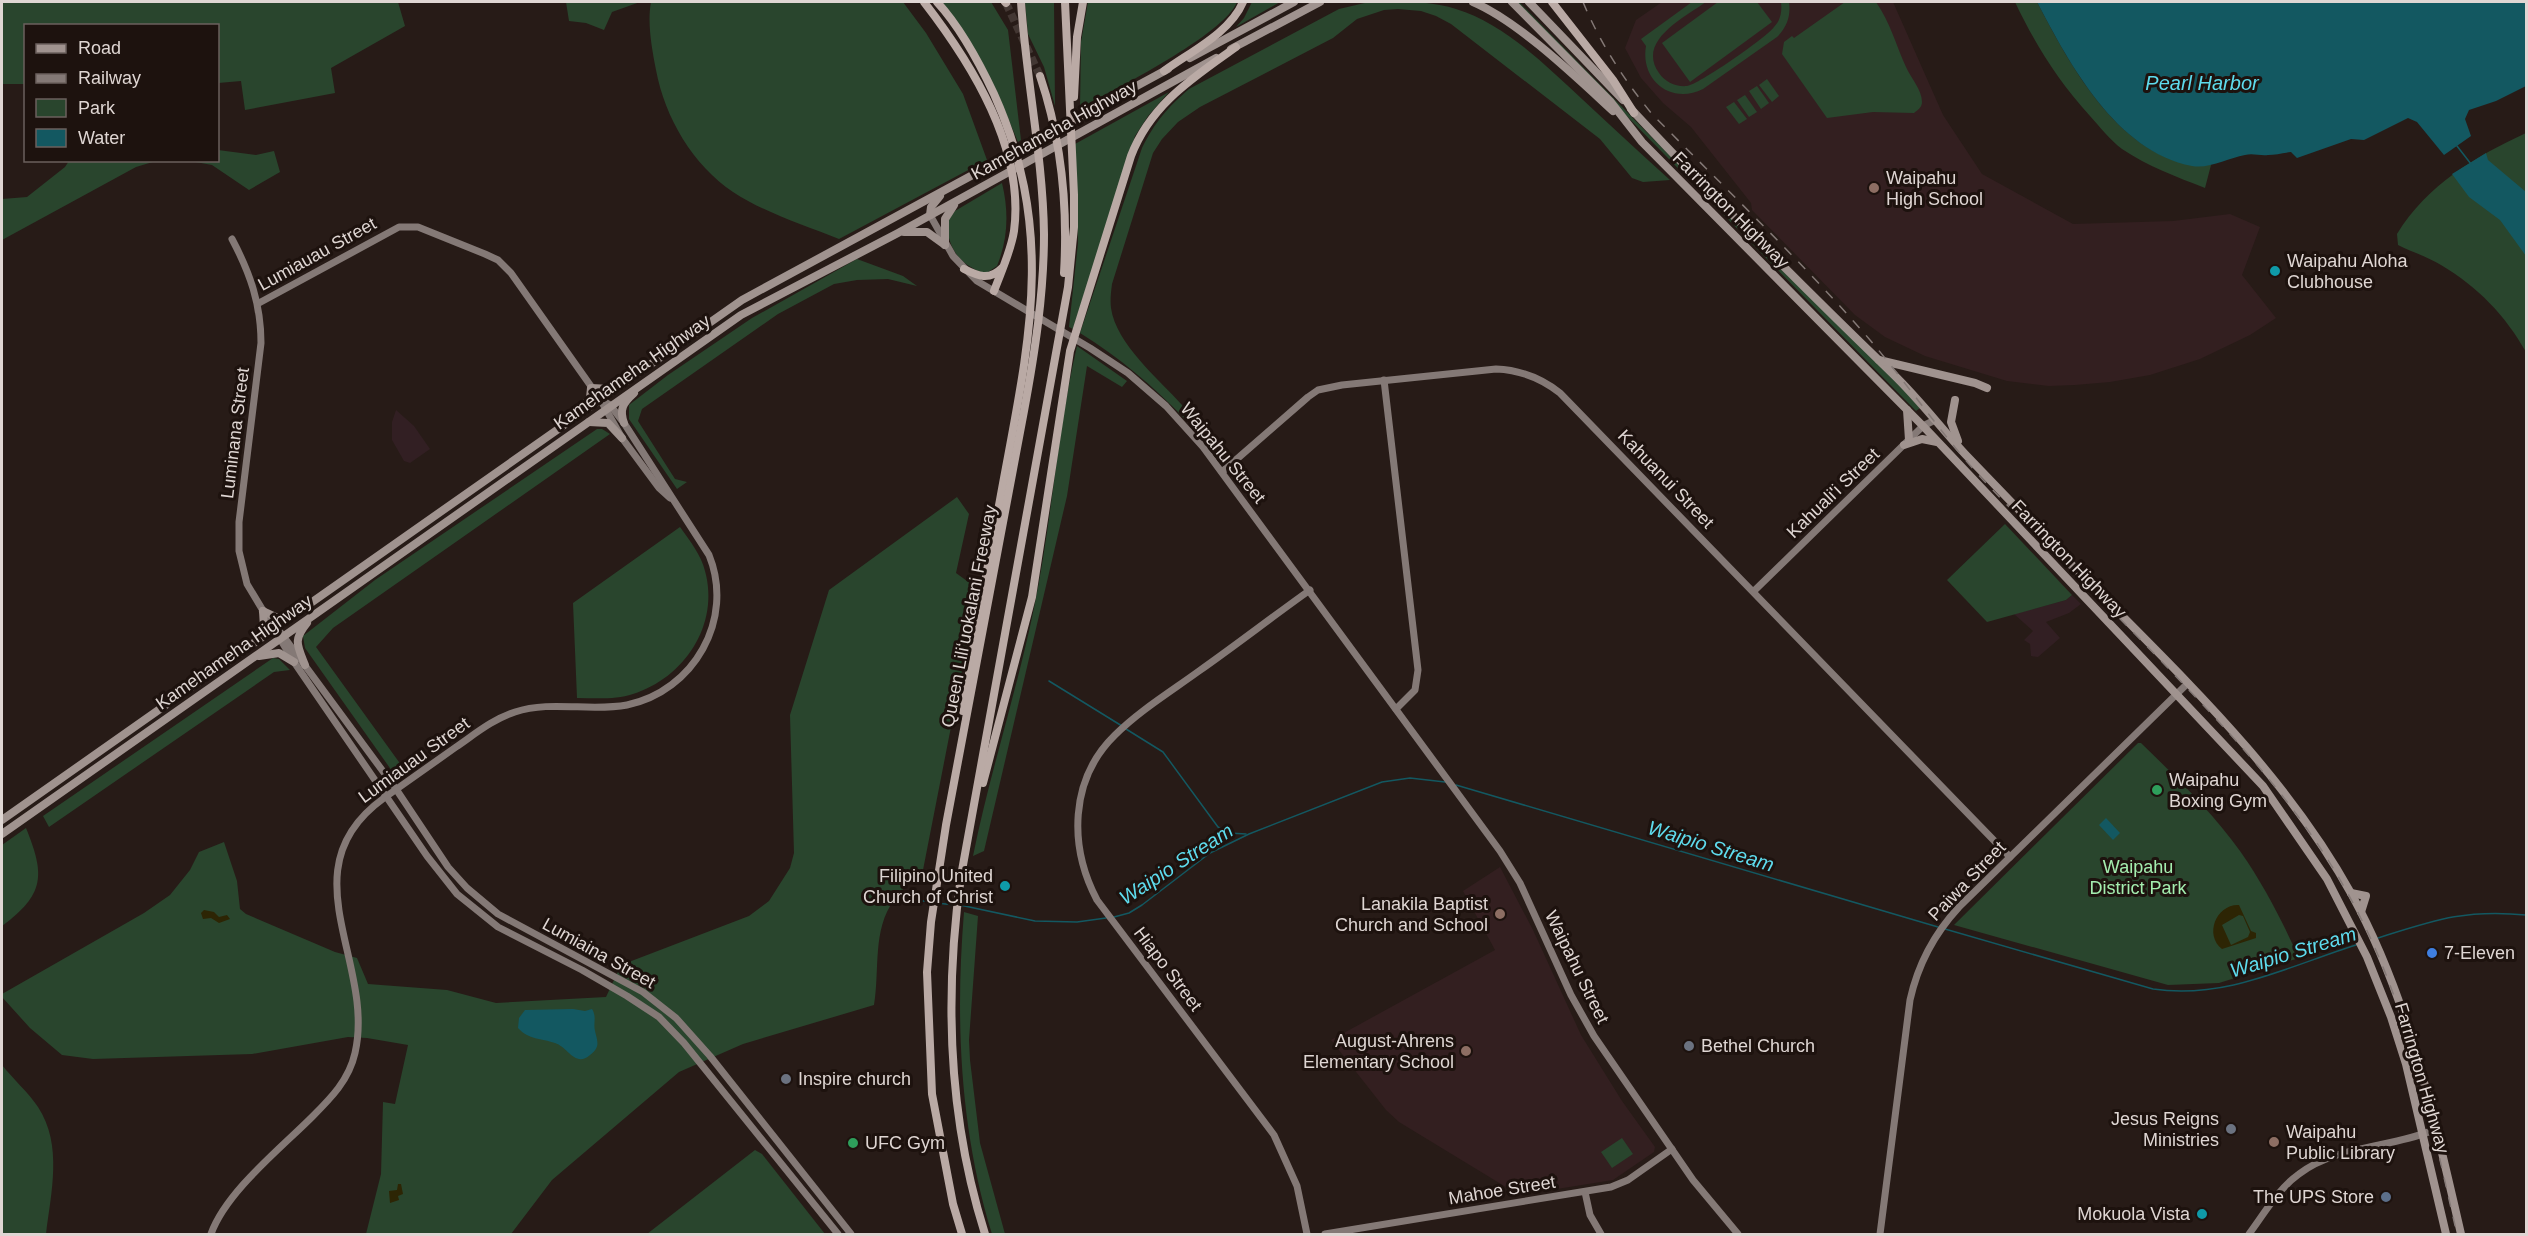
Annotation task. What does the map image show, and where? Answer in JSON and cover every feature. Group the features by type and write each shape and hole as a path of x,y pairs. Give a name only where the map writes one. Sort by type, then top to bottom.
{"highway":[{"path":"924,2 950,35 978,80 1002,137 1013,183 1016,216 1014,233 994,291"},
{"path":"937,2 979,65 1009,132 1018,158 1029,213 1033,260 1030,333 970,663 946,825"},
{"name":"Queen Liliʻuokalani Freeway","path":"962,1234 953,1204 932,1094 927,972 938,872 1035,352 1041,298 1043,203 1019,2"},
{"path":"985,1234 969,1177 955,1094 950,1011 955,920 967,842 1068,287 1074,227 1065,2"},
{"path":"1071,140 1077,37 1083,2"},
{"path":"1164,71 1222,29 1236,15 1243,2"},
{"path":"1552,2 1613,80 1634,113"},
{"path":"967,842 1032,597 1070,351 1131,156 1143,128 1160,106 1179,88 1236,47"},
{"path":"1040,76 1057,136 1066,213 1058,339"},
{"path":"964,269 984,277 996,274 1004,266"}],"main road":[{"path":"1255,23 1288,2"},
{"path":"1255,23 1294,2"},
{"name":"Kamehameha Highway","path":"2,834 741,315 986,186 1104,118 1320,2"},
{"path":"1286,20 1330,2"},
{"path":"1473,2 1508,22 1558,62 1612,110 1642,142"},
{"name":"Farrington Highway","path":"1512,2 1610,101 1642,142 1906,408 2178,693 2263,786 2327,879 2352,925 2365,935 2381,954 2410,1027 2462,1234"},
{"name":"Farrington Highway","path":"1529,2 1726,211 1793,274 1875,358 2262,763 2317,837 2361,912 2365,935 2364,949 2398,1040 2424,1134 2446,1234"},
{"name":"Kamehameha Highway","path":"2,820 742,300 1255,23"},
{"path":"903,213 919,211 930,215 931,207 944,192"},
{"path":"945,245 945,219 950,209 959,200"},
{"path":"898,233 915,230 927,232 945,245"},
{"path":"1875,358 1988,388"},
{"path":"624,423 623,404 641,384"},
{"path":"577,416 590,398 591,388 601,390 616,388"},
{"path":"1956,400 1951,424 1962,451"},
{"path":"1906,408 1906,442 1922,439 1935,441 1940,445"},
{"path":"587,422 608,423 622,438"},
{"path":"255,642 264,627 263,611 281,618 302,609"},
{"path":"305,664 298,649 297,638 312,616"},
{"path":"251,658 274,653 294,662"}],"street":[{"name":"Waipahu Street","path":"930,215 945,245 977,281 1128,373 1166,406 1222,472 1511,867 1587,1024 1693,1179 1738,1234"},
{"name":"Lumiauau Street","path":"211,1234 228,1202 334,1095 352,1063 357,1042 357,1007 338,910 336,870 343,845 351,830 370,808 499,718 528,708 613,706 642,701 669,687 691,667 710,637 716,615 718,591 709,555 665,483 624,423 591,388 504,265 492,257 418,227 405,226 393,229 258,303"},
{"name":"Luminana Street","path":"232,239 244,262 258,303 261,343 238,536 240,560 247,584 275,628 305,664 396,789"},
{"name":"Kahuanui Street","path":"1222,472 1318,390 1384,380 1496,369 1523,373 1550,385 1754,591 2010,857"},
{"path":"1384,380 1418,670 1415,690 1396,709"},
{"name":"Lumiauau Street","path":"607,407 622,438 659,488 674,501"},
{"name":"Kahuali'i Street","path":"1754,591 1906,442 1923,426 1935,420"},
{"name":"Hiapo Street","path":"1307,1234 1297,1186 1274,1135 1104,911 1092,890 1082,864 1077,837 1078,815 1089,773 1098,756 1120,730 1310,590"},
{"name":"Luminana Street","path":"282,637 294,662 386,796"},
{"name":"Paiwa Street","path":"1880,1234 1910,1000 1921,963 1937,933 1946,921 2010,857 2188,683"},
{"name":"Lumiaina Street","path":"396,789 448,867 488,906 528,931 643,992 676,1018 710,1056 851,1234"},
{"name":"Lumiaina Street","path":"386,796 444,879 473,909 498,927 582,970 659,1017 692,1052 838,1234"},
{"path":"2249,1234 2286,1186 2310,1166 2436,1129"},
{"name":"Mahoe Street","path":"1325,1234 1611,1188 1628,1180 1672,1149"},
{"path":"1585,1192 1590,1215 1601,1234"}],"shaded area":[{"name":"Waipahu High School","path":"1662,2 1893,2 1943,115 1982,174 2073,224 2173,221 2230,214 2260,227 2242,275 2276,318 2250,335 2200,359 2150,375 2075,385 2049,386 2007,381 1925,356 1885,337 1855,315 1752,210 1751,203 1691,127 1663,103 1641,78 1625,48 1636,20"},
{"path":"396,410 414,426 430,449 410,463 404,461 392,440 392,422"},
{"path":"2072,595 2081,604 2069,613 2046,622 2060,638 2038,657 2031,656 2030,644 2024,640 2033,631 2014,614 2066,600"},
{"name":"August-Ahrens Elementary School","path":"1500,867 1533,930 1581,1035 1622,1101 1655,1147 1654,1152 1613,1180 1519,1195 1399,1122 1386,1110 1331,1040 1495,950 1463,891"}],"green space":[{"path":"2,2 398,2 405,26 331,68 335,93 245,110 241,81 219,83 219,24 24,24 24,84 2,84"},
{"path":"566,2 640,2 612,12 604,30 586,23 569,21"},
{"path":"651,2 903,2 926,33 963,94 987,160 839,239 758,206 733,192 705,168 693,154 674,123 666,106 656,70 650,27"},
{"path":"941,2 991,2 1008,30 1021,140 1018,142 994,86 976,52"},
{"path":"1025,2 1054,2 1055,106 1044,67 1028,34"},
{"path":"1088,2 1237,2 1228,15 1212,30 1191,45 1080,108 1081,42"},
{"path":"1252,2 1280,2 1236,27 1244,18"},
{"path":"1369,2 1413,2 1456,9 1508,35 1539,60 1670,180 1643,182 1632,178 1600,139 1451,24 1436,16 1421,11 1398,9 1384,10 1357,19 1333,38 1200,107 1178,122 1153,153 1112,284 1111,308 1121,335 1140,360 1182,405 1187,414 1185,419 1135,373 1080,333 1142,148 1162,116 1189,89 1339,9"},
{"path":"1515,2 1519,2 1780,268 1892,376 1920,408 1916,411"},
{"path":"1692,2 1706,2 1666,31 1658,40 1654,51 1654,61 1661,76 1679,86 1694,84 1759,41 1778,21 1781,2 1789,2 1789,17 1777,37 1703,89 1680,94 1660,86 1653,79 1645,58 1646,46 1641,39"},
{"path":"1718,2 1757,2 1772,22 1690,82 1662,43"},
{"path":"1845,2 1876,2 1881,10 1922,98 1922,104 1914,113 1873,112 1827,118 1782,54 1784,42 1792,36 1794,38"},
{"path":"2015,2 2037,2 2084,83 2104,109 2127,132 2152,150 2180,162 2211,165 2205,188 2142,161 2113,142 2057,76"},
{"path":"1767,79 1779,96 1772,102 1759,85"},
{"path":"1757,86 1769,103 1761,109 1749,91"},
{"path":"1169,92 1148,116 1135,136 1073,329 1069,327 1078,243 1075,144"},
{"path":"1745,95 1757,112 1749,117 1737,100"},
{"path":"1734,102 1747,119 1739,124 1726,107"},
{"path":"2526,133 2526,352 2500,314 2479,292 2431,259 2398,245 2397,234 2423,201 2454,174 2471,162"},
{"path":"219,150 256,155 274,151 280,172 249,190 212,165 196,162 219,162"},
{"path":"68,162 153,162 136,167 2,240 2,199 27,197"},
{"path":"1002,183 1006,204 1005,236 997,266 985,274 968,265 957,255 950,241 946,223 955,211"},
{"path":"857,259 903,276 917,286 888,279 857,280 834,284 778,314 642,409 638,421 675,479 687,482 677,489 629,419 629,405 668,375 752,318"},
{"path":"1077,346 1127,381 1122,387 1087,366 1067,496 984,851 973,856 1034,608 1046,542 1064,411"},
{"path":"597,429 610,434 333,628 316,647 404,769 392,771 305,648 303,636 375,580"},
{"path":"957,497 969,514 956,573 978,589 923,870 894,900 882,924 874,1005 743,1044 679,1072 552,1180 511,1234 366,1234 381,1174 383,1102 395,1104 408,1045 348,1037 252,1054 93,1059 62,1055 30,1028 2,997 2,994 144,913 170,895 190,870 199,852 224,842 237,881 240,909 246,914 335,952 357,958 368,984 447,990 496,1003 606,997 621,965 749,916 769,901 790,868 794,853 790,715 829,590"},
{"path":"2005,524 2072,595 2066,600 1987,622 1947,580"},
{"path":"680,527 701,559 708,591 707,611 694,647 668,676 633,694 605,698 577,698 573,603"},
{"path":"273,658 279,659 290,670 274,672 49,827 43,816"},
{"name":"Waipahu District Park","path":"2138,743 2141,743 2193,795 2240,851 2272,903 2299,958 2219,983 2168,985 1954,925"},
{"path":"26,828 36,859 37,883 27,904 2,926 2,845"},
{"path":"964,912 978,916 969,1040 970,1060 980,1143 1005,1234 992,1234 981,1195 967,1115 960,1034"},
{"path":"2,1065 38,1107 46,1122 50,1137 53,1169 46,1234 2,1234"},
{"path":"1622,1138 1633,1154 1612,1168 1601,1152"},
{"path":"755,1150 762,1154 825,1234 647,1234"}],"sand":[{"path":"2239,905 2251,931 2256,933 2256,938 2222,949 2217,943 2213,929 2219,915 2231,906","holes":["2239,915 2243,916 2250,932 2248,937 2231,945 2222,925"]},
{"path":"204,910 214,912 219,917 227,915 230,919 219,923 211,918 203,919 201,913"},
{"path":"398,1184 401,1184 403,1194 398,1196 399,1200 390,1203 389,1191 397,1190"}],"water":[{"name":"Pearl Harbor","path":"2037,2 2526,2 2526,86 2496,101 2469,110 2465,119 2471,136 2444,155 2417,122 2408,118 2364,140 2351,139 2297,158 2291,152 2271,155 2248,154 2212,165 2192,166 2165,157 2140,143 2118,124 2081,78"},
{"path":"2486,153 2488,160 2526,192 2526,256 2500,220 2469,197 2452,174"},
{"path":"2106,818 2120,833 2113,840 2099,825"},
{"path":"592,1009 594,1015 597,1044 595,1050 585,1058 576,1058 560,1045 531,1037 518,1028 519,1018 525,1010 585,1011"}],"waterway":[{"name":"Waipio Stream","path":"2457,146 2471,164"},
{"path":"1049,681 1122,726"},
{"path":"1126,729 1163,752 1218,827 1229,833 1246,834"},
{"name":"Waipio Stream","path":"1114,917 1129,913 1210,853 1249,834 1382,782 1410,778 1445,782"},
{"name":"Waipio Stream","path":"1456,785 1938,927"},
{"name":"Waipio Stream","path":"907,899 931,902"},
{"name":"Waipio Stream","path":"936,903 955,905"},
{"name":"Waipio Stream","path":"960,905 1035,921 1077,922 1106,918"},
{"name":"Waipio Stream","path":"2378,938 2417,926 2467,915 2526,915"},
{"name":"Waipio Stream","path":"1945,929 2153,989 2180,991 2206,990 2256,979 2356,945"}],"tunnel":[{"path":"1006,3 1040,76"}],"railway":[{"path":"1583,2 1613,61 1652,114 1839,305 1880,352 1972,468 2211,713 2257,764 2319,846 2354,905 2390,984 2416,1066 2457,1234"}],"place":[{"name":"Waipahu High School","path":"1874,188"},
{"name":"Waipahu Aloha Clubhouse","path":"2275,271"},
{"name":"Waipahu Boxing Gym","path":"2157,790"},
{"name":"Filipino United Church of Christ","path":"1005,886"},
{"name":"Lanakila Baptist Church and School","path":"1500,914"},
{"name":"7-Eleven","path":"2432,953"},
{"name":"Bethel Church","path":"1689,1046"},
{"name":"August-Ahrens Elementary School","path":"1466,1051"},
{"name":"Inspire church","path":"786,1079"},
{"name":"Jesus Reigns Ministries","path":"2231,1129"},
{"name":"Waipahu Public Library","path":"2274,1142"},
{"name":"UFC Gym","path":"853,1143"},
{"name":"The UPS Store","path":"2386,1197"},
{"name":"Mokuola Vista","path":"2202,1214"}]}
